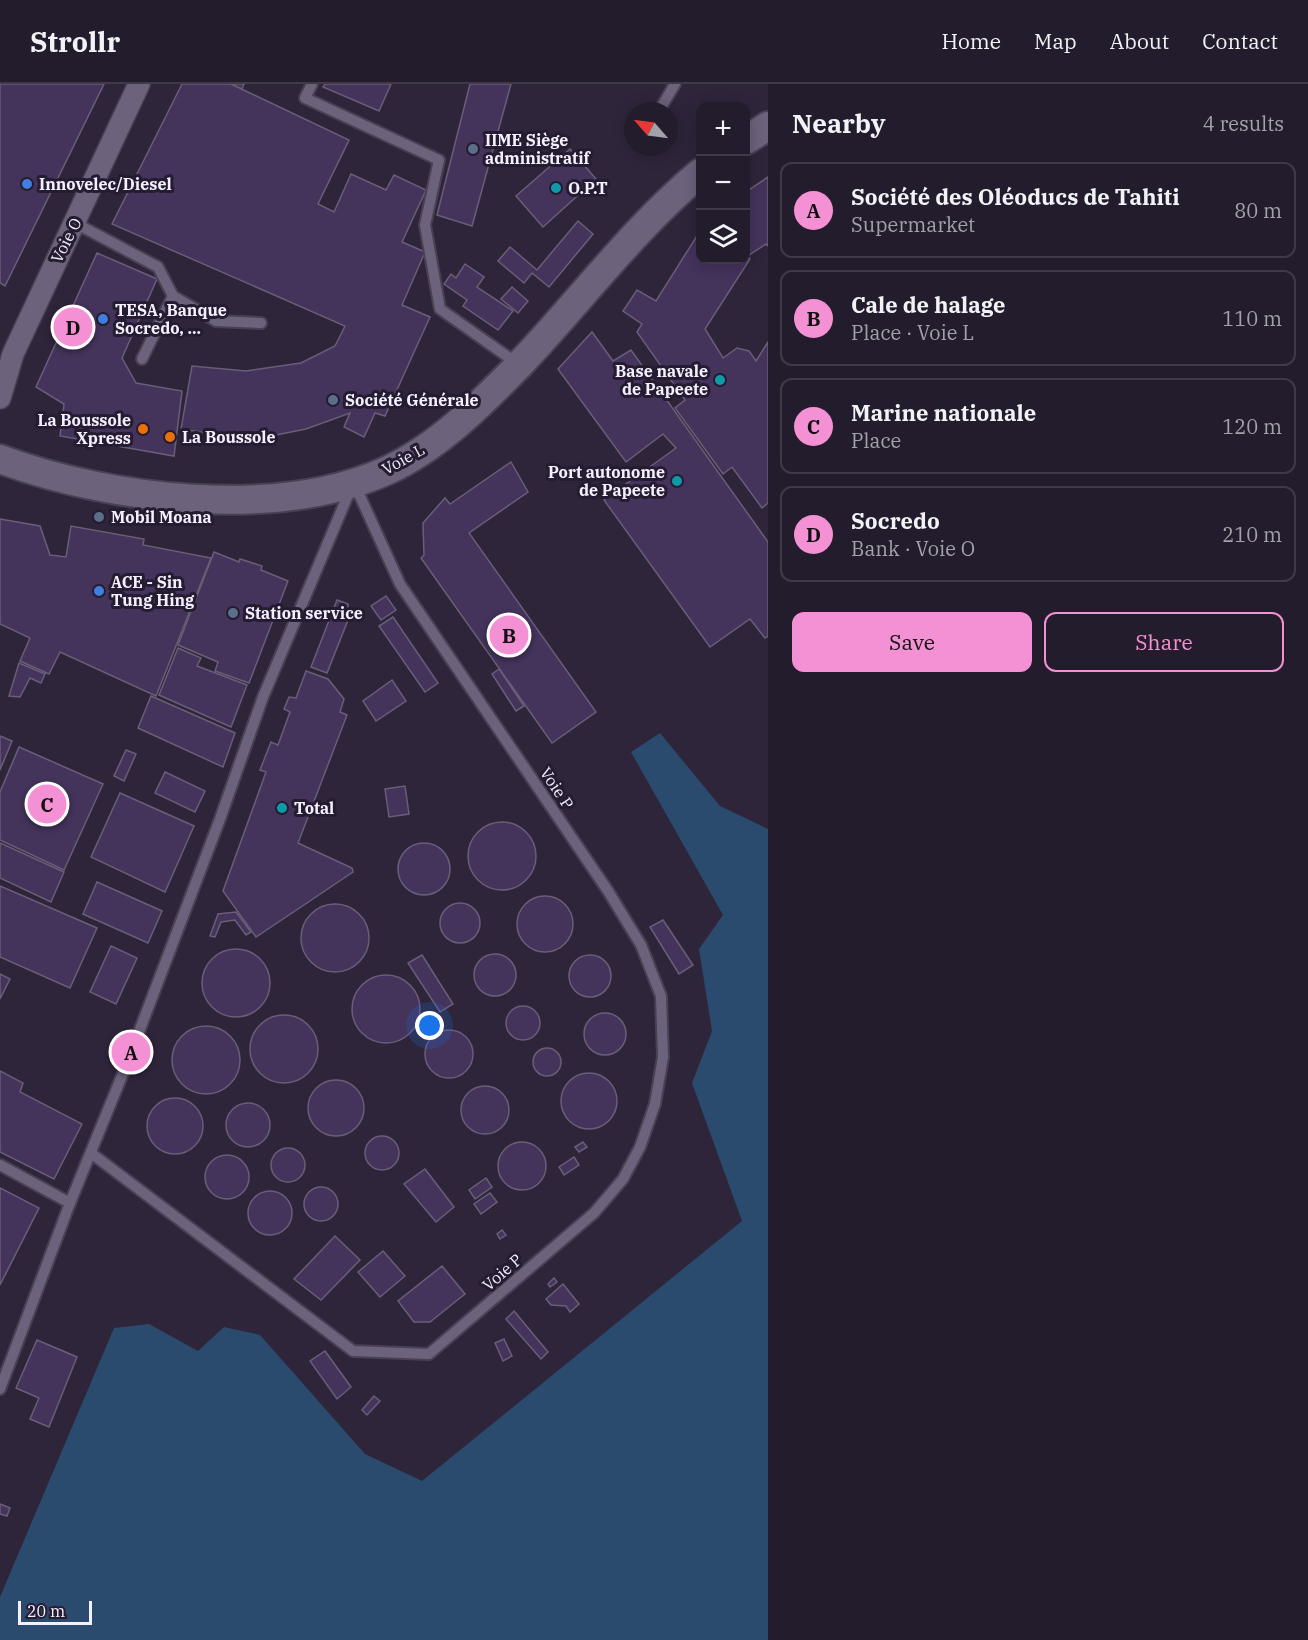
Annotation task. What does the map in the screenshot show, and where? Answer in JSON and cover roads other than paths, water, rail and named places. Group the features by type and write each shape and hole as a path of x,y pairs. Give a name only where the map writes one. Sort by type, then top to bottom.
{"street":[{"name":"Voie O","path":"0,398 13,354 139,84"},
{"path":"750,137 768,126"},
{"name":"Voie L","path":"0,459 31,471 79,483 163,497 224,499 290,495 354,482 387,471 421,451 451,428 519,364 640,231 696,177"}],"lane":[{"path":"312,84 305,98 440,160 425,225 440,309 519,364"},
{"path":"664,102 675,84"},
{"path":"75,223 158,267 173,296 216,321 261,323"},
{"path":"142,359 173,296"},
{"path":"0,1389 220,819 263,697 354,482"},
{"name":"Voie P","path":"91,1153 353,1351 429,1354 594,1213 623,1179 648,1127 661,1071 663,1025 661,996 651,965 636,936 551,805 400,584 354,482"},
{"path":"0,1165 70,1203"}],"water":[{"path":"660,733 720,806 768,829 768,1640 0,1640 0,1597 114,1328 149,1324 198,1351 224,1327 260,1335 365,1454 422,1481 742,1221 692,1083 712,1031 699,949 723,915 631,752"}],"place":[{"name":"IIME Siège administratif","path":"473,149"},
{"name":"Innovelec/Diesel","path":"27,184"},
{"name":"O.P.T","path":"556,188"},
{"name":"TESA, Banque Socredo, ...","path":"103,319"},
{"name":"Socredo","path":"73,327"},
{"name":"Base navale de Papeete","path":"720,380"},
{"name":"Société Générale","path":"333,400"},
{"name":"La Boussole Xpress","path":"143,429"},
{"name":"La Boussole","path":"170,437"},
{"name":"Port autonome de Papeete","path":"677,481"},
{"name":"Mobil Moana","path":"99,517"},
{"name":"ACE - Sin Tung Hing","path":"99,591"},
{"name":"Station service","path":"233,613"},
{"name":"Cale de halage","path":"509,635"},
{"name":"Marine nationale","path":"47,804"},
{"name":"Total","path":"282,808"},
{"name":"Société des Oléoducs de Tahiti","path":"131,1052"}]}
